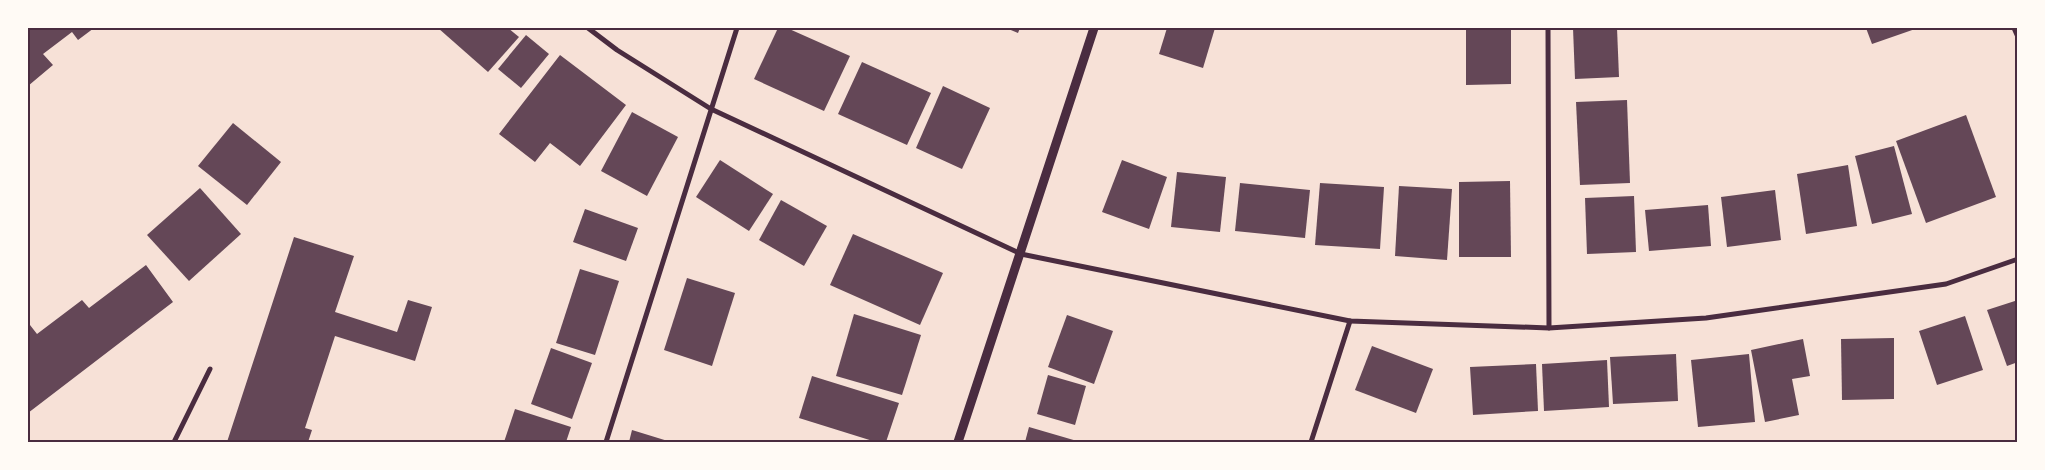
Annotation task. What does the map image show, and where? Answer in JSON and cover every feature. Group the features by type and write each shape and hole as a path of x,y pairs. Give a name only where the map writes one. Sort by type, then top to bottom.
{"street":[{"path":"588,28 617,50 711,109 1021,254 1350,321 1549,328 1706,318 1946,284 2018,259"},
{"path":"606,442 737,28"},
{"path":"958,442 1094,28"},
{"path":"1548,28 1549,328"},
{"path":"2014,28 2018,37"},
{"path":"1312,442 1350,321"},
{"path":"174,442 210,369"}],"building":[{"path":"28,28 94,28 78,40 72,32 43,54 53,65 28,86"},
{"path":"438,28 508,28 519,37 488,72"},
{"path":"778,28 787,28 850,56 824,111 754,79"},
{"path":"1006,28 1020,28 1018,33"},
{"path":"1167,28 1215,28 1203,68 1159,54"},
{"path":"1466,28 1511,28 1511,84 1466,85"},
{"path":"1573,28 1617,28 1619,77 1575,79"},
{"path":"1866,28 1918,28 1872,44"},
{"path":"526,35 549,54 521,88 498,69"},
{"path":"560,55 626,105 580,166 550,143 535,162 499,134"},
{"path":"862,62 931,93 907,145 838,114"},
{"path":"943,86 990,108 962,169 916,148"},
{"path":"1627,100 1630,183 1580,185 1576,102"},
{"path":"632,112 678,137 647,196 601,171"},
{"path":"1966,115 1996,197 1926,223 1896,141"},
{"path":"233,123 281,162 247,205 198,166"},
{"path":"1894,146 1912,214 1872,224 1855,156"},
{"path":"720,160 773,194 749,231 696,197"},
{"path":"1122,160 1167,177 1149,229 1102,212"},
{"path":"1848,165 1857,226 1806,234 1797,174"},
{"path":"1177,172 1226,177 1220,232 1171,227"},
{"path":"1510,181 1511,257 1459,257 1459,182"},
{"path":"1240,183 1310,190 1305,238 1235,231"},
{"path":"1320,183 1384,187 1380,249 1315,245"},
{"path":"1399,186 1452,189 1447,260 1395,256"},
{"path":"200,188 241,234 189,281 147,235"},
{"path":"1775,190 1781,240 1727,247 1721,197"},
{"path":"1634,196 1636,252 1587,254 1585,198"},
{"path":"781,200 827,226 804,266 759,240"},
{"path":"1708,205 1711,246 1649,251 1645,210"},
{"path":"585,209 638,228 626,261 573,242"},
{"path":"853,234 943,273 920,325 830,285"},
{"path":"294,237 354,256 335,312 397,332 408,300 432,307 415,361 335,336 305,428 312,430 308,442 227,442"},
{"path":"146,265 173,302 28,413 28,328 30,325 37,334 82,300 89,308"},
{"path":"580,269 619,281 595,355 556,343"},
{"path":"687,278 735,293 712,366 664,350"},
{"path":"2018,300 2018,362 2007,366 1987,310"},
{"path":"854,314 921,335 902,395 836,376"},
{"path":"1067,315 1113,331 1094,384 1048,367"},
{"path":"1965,316 1983,370 1937,385 1919,331"},
{"path":"1894,338 1894,399 1842,400 1841,339"},
{"path":"1803,339 1810,376 1792,379 1799,415 1765,422 1751,350"},
{"path":"1372,346 1433,369 1416,413 1355,390"},
{"path":"551,348 592,363 572,419 531,404"},
{"path":"1676,354 1678,401 1613,404 1610,357"},
{"path":"1749,354 1755,422 1698,427 1691,360"},
{"path":"1607,360 1609,407 1544,411 1542,364"},
{"path":"1536,364 1538,411 1473,415 1470,367"},
{"path":"1048,375 1086,386 1075,425 1037,414"},
{"path":"812,376 899,403 886,442 876,442 799,418"},
{"path":"515,409 571,427 566,442 504,442"},
{"path":"1029,427 1077,441 1025,442"},
{"path":"632,430 671,442 629,442"}]}
